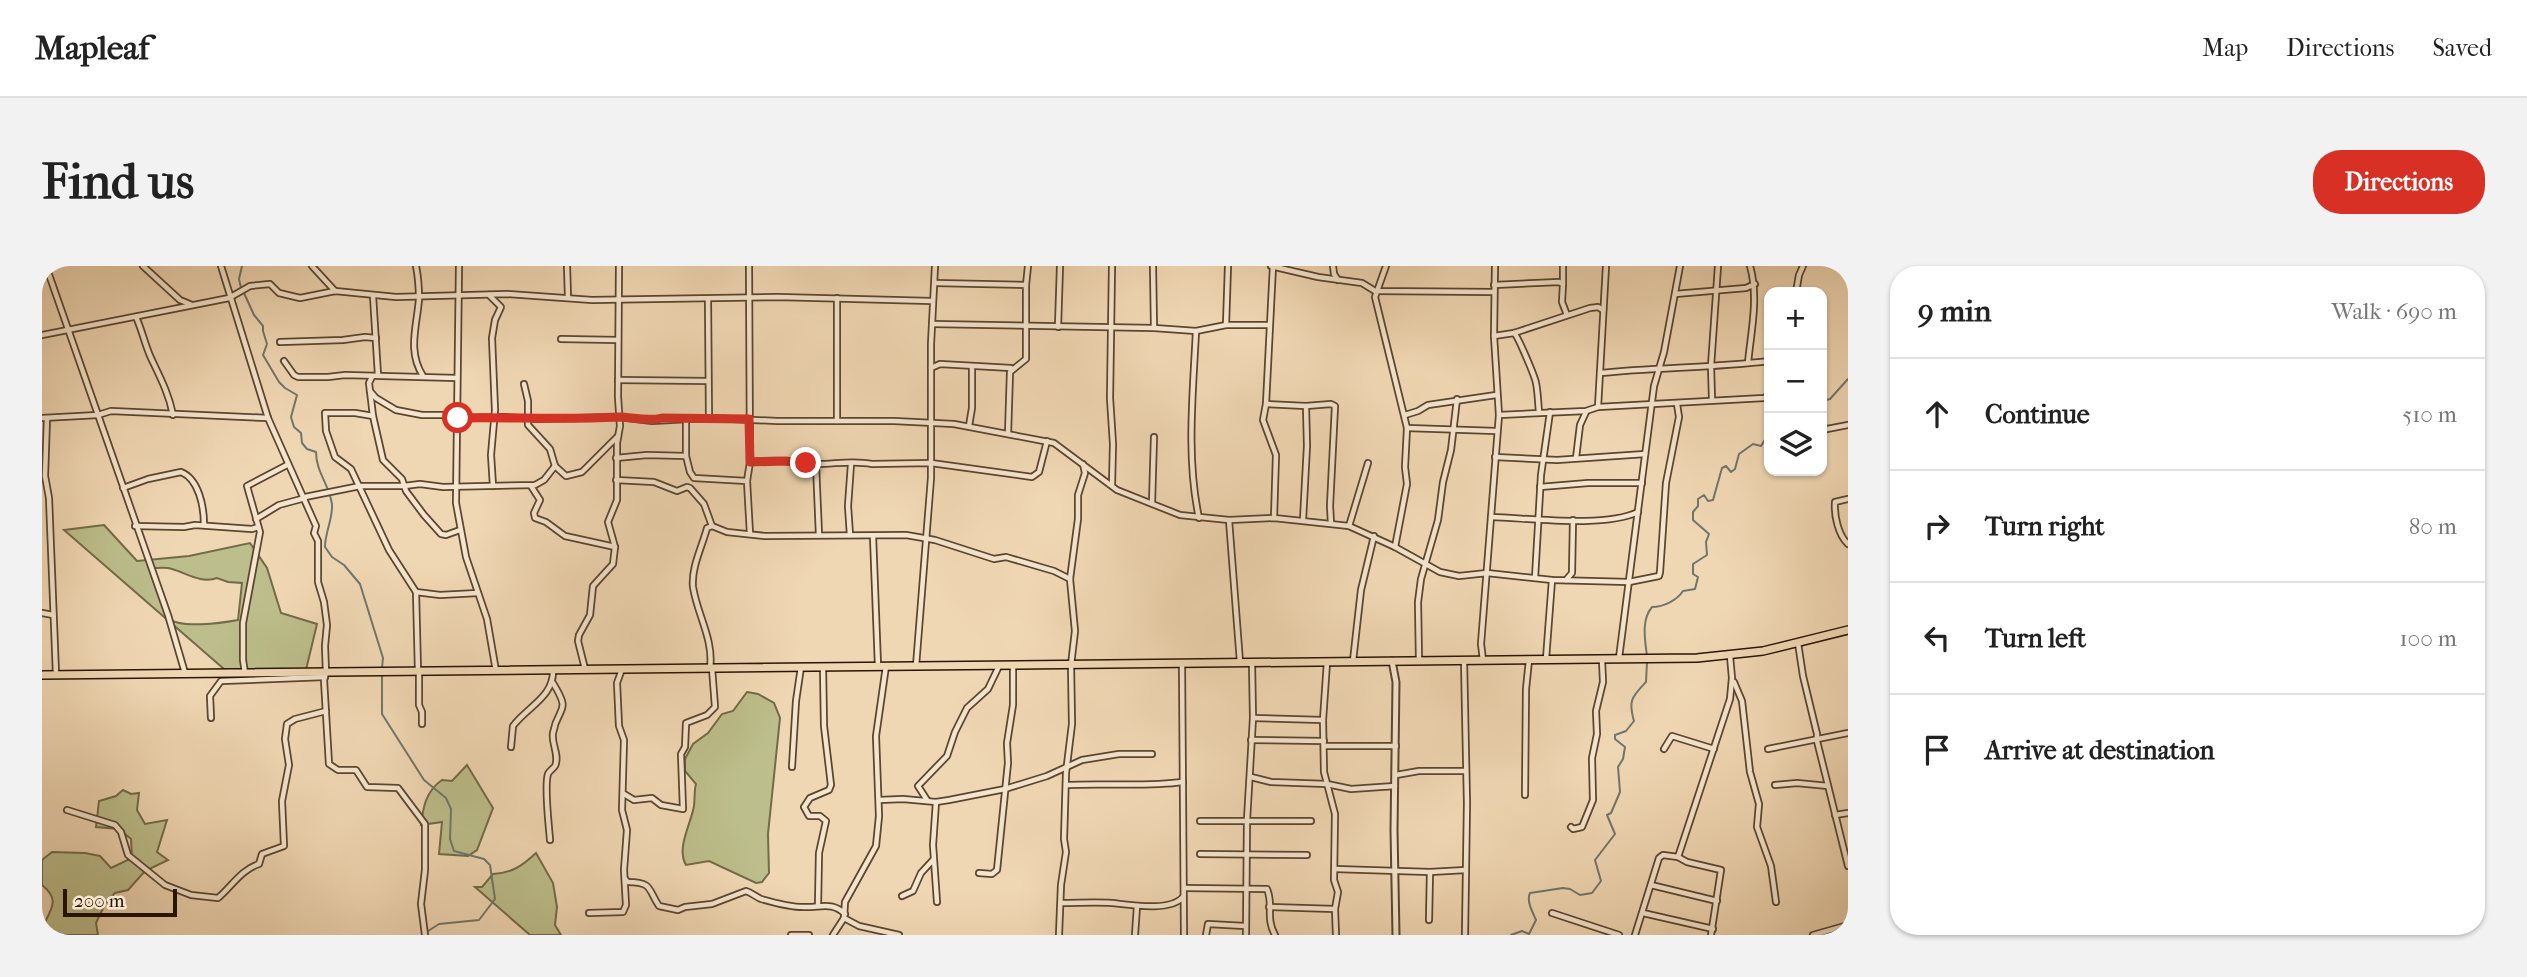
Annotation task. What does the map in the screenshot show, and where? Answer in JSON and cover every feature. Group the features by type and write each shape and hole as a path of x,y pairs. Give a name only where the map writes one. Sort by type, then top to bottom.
{"main road":[{"path":"42,675 326,675 623,668 1618,659 1730,656 1848,630"}],"street":[{"path":"46,266 168,615 185,673"},
{"path":"143,266 180,300 193,306"},
{"path":"220,266 268,418 287,465 314,519 314,533 318,541 318,582 327,625 326,711 331,766 338,770 356,770 367,787 398,788 425,824 425,870 421,904 425,935"},
{"path":"312,266 335,291"},
{"path":"415,266 419,296 413,345 415,359 423,377"},
{"path":"459,266 456,486 460,530 487,619 496,671"},
{"path":"567,266 568,297"},
{"path":"585,670 579,635 590,615 593,586 613,564 615,547 608,522 617,500 619,266"},
{"path":"749,266 750,462 747,481 750,534"},
{"path":"916,666 931,463 934,266"},
{"path":"931,368 940,364 972,368 1012,368 1022,364 1026,359 1028,266"},
{"path":"1058,327 1060,266"},
{"path":"1112,266 1112,486"},
{"path":"1153,266 1154,328"},
{"path":"1226,325 1228,266"},
{"path":"1274,518 1276,455 1263,420 1272,266 1362,283 1375,291 1494,289 1559,282 1563,284"},
{"path":"1333,266 1338,280"},
{"path":"1386,266 1375,291 1407,428 1407,484 1395,547"},
{"path":"1483,660 1481,644 1499,415 1493,336 1495,266"},
{"path":"1563,266 1562,302 1567,315"},
{"path":"1598,407 1606,266"},
{"path":"1618,659 1652,405 1680,266"},
{"path":"1712,399 1718,266"},
{"path":"1748,363 1755,284 1750,266"},
{"path":"1797,287 1803,266"},
{"path":"934,283 1026,285"},
{"path":"42,335 229,298 250,286 270,284 286,296 300,298 335,291 373,296 932,301"},
{"path":"1675,294 1746,288 1755,284"},
{"path":"488,295 501,307 495,320 492,338 493,486"},
{"path":"373,296 375,376 369,383 383,460 400,476 424,515 441,534 460,530"},
{"path":"837,299 837,421"},
{"path":"708,300 709,418"},
{"path":"1493,336 1598,307 1603,310"},
{"path":"136,317 152,360 162,378 173,415"},
{"path":"932,324 1196,331 1226,325 1268,326"},
{"path":"1196,331 1192,443 1193,479 1199,518"},
{"path":"1514,332 1519,337 1527,363 1534,375 1539,412"},
{"path":"280,342 376,338"},
{"path":"561,339 618,340"},
{"path":"284,361 298,377 345,375 458,378"},
{"path":"1600,373 1764,361"},
{"path":"969,426 972,368"},
{"path":"1008,434 1009,376 1012,368"},
{"path":"618,380 708,381"},
{"path":"524,384 528,401 527,418 531,430 550,449 555,466 566,476 580,474 618,436"},
{"path":"370,391 376,398 396,410 422,415 443,415 458,426"},
{"path":"1405,415 1428,405 1496,396"},
{"path":"1499,415 1586,411 1598,407 1677,404 1712,399 1764,398"},
{"path":"1419,660 1418,602 1438,520 1457,400"},
{"path":"1266,404 1306,407 1331,404 1336,410 1331,523"},
{"path":"458,418 619,417 652,421 662,418 709,418 932,422 969,426 1054,443 1128,496 1180,515 1229,520 1274,518 1349,526 1374,536 1440,572 1459,576 1487,573 1535,579 1629,582 1659,576 1666,483 1678,417 1677,404"},
{"path":"1303,520 1306,407"},
{"path":"56,675 45,519 49,498 45,476 44,418 98,415 111,411 268,418"},
{"path":"1576,458 1580,425 1586,411"},
{"path":"1535,579 1540,487 1550,412"},
{"path":"373,416 325,413 326,431 335,457 347,464 389,550 416,592 419,705 422,724"},
{"path":"685,420 686,456 694,478 747,481"},
{"path":"1827,429 1848,425"},
{"path":"1407,428 1496,430"},
{"path":"1152,503 1154,437"},
{"path":"750,462 931,463 1032,477 1039,472 1047,441"},
{"path":"1495,457 1543,460 1645,454"},
{"path":"617,458 647,455 686,456"},
{"path":"1349,526 1368,463"},
{"path":"817,464 819,535"},
{"path":"850,535 848,506 851,464"},
{"path":"1059,935 1061,885 1066,852 1063,839 1066,766 1072,724 1071,665 1075,631 1070,579 1079,495 1085,473 1083,464"},
{"path":"245,673 243,623 260,532 247,486 287,465"},
{"path":"256,519 279,505 360,486 540,484 555,466"},
{"path":"123,488 148,479 185,473 196,488 204,515 204,525"},
{"path":"616,480 654,482 677,491 690,488 704,504 712,526 727,532 906,535 935,540 994,559 1006,557 1054,571 1070,579"},
{"path":"1540,487 1587,483 1642,483"},
{"path":"531,485 539,496 535,518 546,522 565,536 615,547"},
{"path":"1848,499 1835,502 1834,508 1840,535 1848,544"},
{"path":"1491,517 1573,520 1626,517 1638,512"},
{"path":"1229,520 1240,662"},
{"path":"1566,580 1572,573 1573,520"},
{"path":"135,526 258,527"},
{"path":"623,793 634,800 652,798 662,805 683,809 681,754 685,747 686,723 707,715 715,707 709,647 694,592 693,578 708,528 712,526"},
{"path":"833,935 844,916 845,902 876,846 876,736 882,666 873,536"},
{"path":"1353,661 1361,590 1374,536"},
{"path":"1546,659 1552,580"},
{"path":"416,592 440,595 478,593"},
{"path":"42,613 53,615"},
{"path":"1798,643 1817,741 1848,866"},
{"path":"1678,857 1730,699 1730,656"},
{"path":"1525,795 1526,689 1530,659"},
{"path":"1571,827 1573,830 1581,827 1593,800 1592,758 1597,734 1596,710 1603,682 1602,659"},
{"path":"1464,660 1465,935"},
{"path":"1392,661 1396,682 1396,935"},
{"path":"1246,935 1247,820 1253,718 1252,662"},
{"path":"1327,662 1323,720 1324,772 1335,814 1334,880 1338,892 1335,909 1336,935"},
{"path":"1182,663 1184,935"},
{"path":"927,800 918,786 947,756 967,708 988,690 1000,665"},
{"path":"979,873 992,874 997,870 1007,743 1013,705 1013,665"},
{"path":"818,906 819,853 826,821 820,816 809,816 804,807 810,798 829,790 831,785 824,726 823,666"},
{"path":"792,766 801,667"},
{"path":"589,913 625,910 627,830 622,810 624,740 619,726 617,683 623,668"},
{"path":"550,840 548,774 555,767 553,732 562,715 563,704 553,683 553,670"},
{"path":"211,718 210,696 221,681 326,675"},
{"path":"1732,678 1742,701 1750,772 1759,804 1757,827 1771,866 1776,902"},
{"path":"511,747 513,726 540,701 553,683"},
{"path":"66,810 115,825 121,832 128,855 165,885 191,895 218,898 233,880 259,864 262,853 284,846 282,801 289,765 285,739 287,724 295,719 326,711"},
{"path":"1253,718 1323,720"},
{"path":"1768,749 1848,733"},
{"path":"1664,749 1672,737 1713,749"},
{"path":"1251,740 1396,746"},
{"path":"878,800 936,802 1005,789 1048,776 1082,760 1119,754 1152,754"},
{"path":"1396,775 1419,771 1465,771"},
{"path":"1251,777 1271,782 1327,784 1351,789 1396,786"},
{"path":"1067,785 1163,785 1183,782"},
{"path":"1775,785 1797,783 1828,786"},
{"path":"936,802 934,859 937,902"},
{"path":"1835,815 1848,813"},
{"path":"1200,821 1311,821"},
{"path":"1200,854 1307,855"},
{"path":"1635,935 1661,856 1678,857 1687,862 1721,870 1712,932 1643,913"},
{"path":"902,896 913,891 921,873 934,859"},
{"path":"1335,869 1430,872 1466,870"},
{"path":"1429,920 1430,872"},
{"path":"624,878 628,882 639,882 651,888 659,906 678,910 685,906 712,904 746,891 758,898 781,904 804,908 836,907 859,926 899,935"},
{"path":"1651,885 1717,901"},
{"path":"1184,888 1267,889 1269,925 1275,935"},
{"path":"1061,904 1112,903 1137,906 1177,903 1184,896"},
{"path":"1135,935 1137,906"},
{"path":"1269,907 1335,909"},
{"path":"1552,913 1619,935"},
{"path":"1206,935 1208,925 1245,926"},
{"path":"1813,935 1848,925"},
{"path":"791,935 808,935"}],"green space":[{"path":"104,525 137,561 189,556 250,543 267,568 281,613 317,624 305,674 232,676 64,530","holes":["154,568 170,568 200,579 217,578 242,583 238,620 191,624 168,618"]},
{"path":"747,692 758,694 774,703 780,718 768,834 769,873 762,882 756,883 709,861 686,865 683,858 696,784 685,771 685,759 693,744 708,733 722,714 733,711"},
{"path":"467,765 493,808 477,850 468,856 439,854 442,822 421,825 424,806 437,784 442,780 452,781"},
{"path":"123,790 131,794 139,793 137,810 145,824 167,820 157,852 168,860 145,871 128,890 115,893 105,904 96,923 98,935 42,935 53,904 49,892 42,885 42,860 52,852 85,853 100,856 111,868 132,858 131,839 119,829 96,827 99,801 116,796"},
{"path":"536,853 553,883 557,907 555,925 561,935 530,935 475,887 482,887 493,874 516,868"}],"waterway":[{"path":"241,288 239,279 242,266"},
{"path":"244,293 254,315 263,326 267,344 263,355 279,382 297,395 291,417 294,427 301,433 302,443 307,449 316,452 318,466 332,504 325,547 360,584 383,658 382,668"},
{"path":"1827,400 1848,379"},
{"path":"1647,656 1645,630 1649,612 1652,607 1674,600 1683,591 1695,589 1698,577 1693,574 1693,564 1707,555 1706,542 1709,534 1693,520 1698,499 1704,495 1708,501 1713,500 1722,468 1726,466 1731,472 1735,469 1739,454 1753,444 1761,446 1764,441"},
{"path":"1511,935 1522,931 1529,934 1536,920 1529,903 1530,893 1563,888 1580,895 1592,893 1601,881 1595,860 1615,834 1607,815 1611,813 1620,792 1618,767 1625,747 1615,739 1615,735 1626,731 1634,721 1631,703 1634,695 1646,682 1647,662"},
{"path":"382,675 382,714 424,780 446,798 451,809 450,839 454,851 484,859 490,865 495,899 479,920 439,924 425,933"}],"route":[{"path":"458,418 619,417 652,421 662,418 749,419 750,462 806,463"}]}
